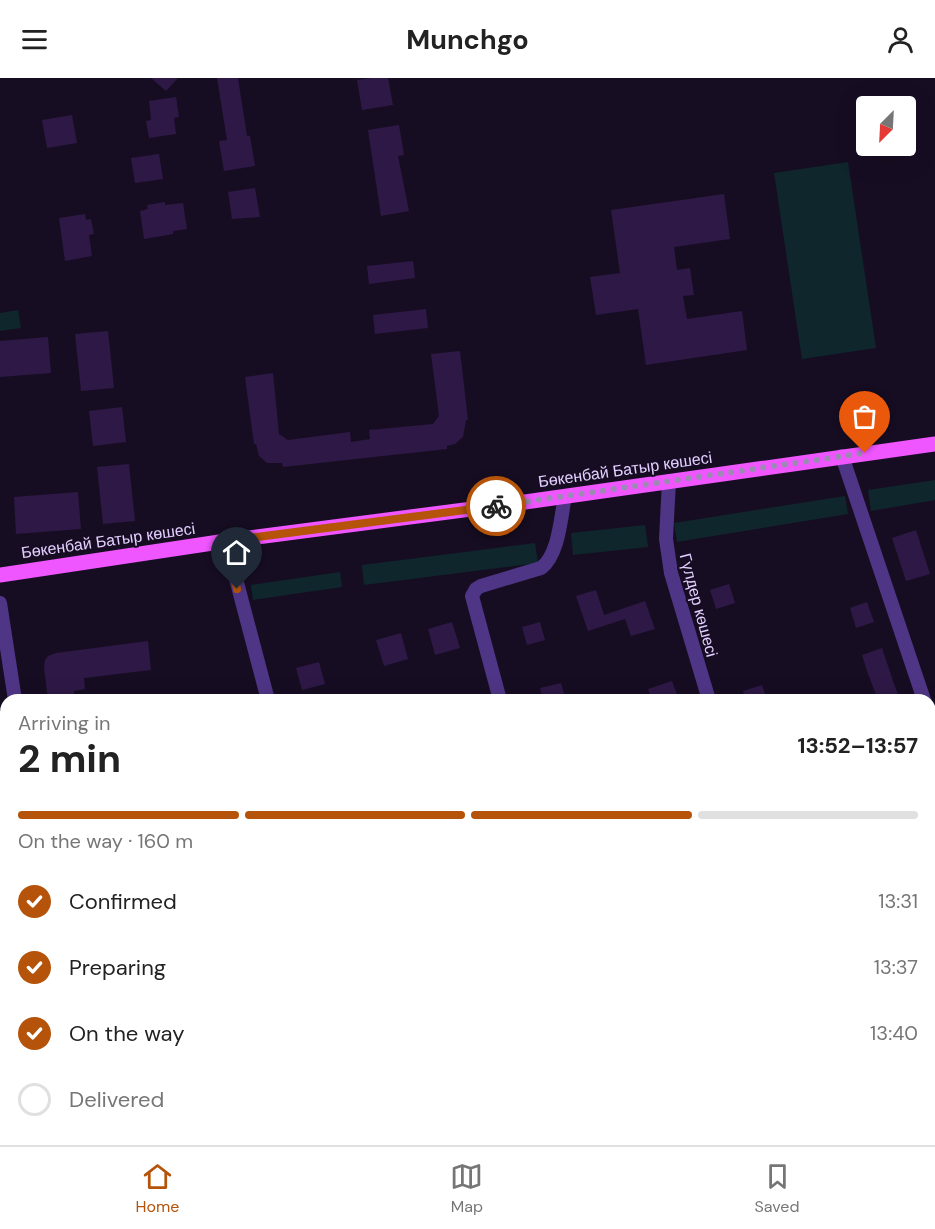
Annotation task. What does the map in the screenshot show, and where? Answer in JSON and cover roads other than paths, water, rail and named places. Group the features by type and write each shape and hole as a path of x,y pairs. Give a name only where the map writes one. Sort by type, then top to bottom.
{"main road":[{"name":"Бөкенбай Батыр көшесі","path":"0,575 226,541 935,444"}],"street":[{"path":"842,456 922,694"},
{"name":"Гүлдер көшесі","path":"669,481 666,539 671,573 707,694"},
{"path":"498,694 473,593 481,586 532,571 546,564 554,551 565,496"},
{"path":"226,541 266,694"},
{"path":"0,603 14,694"}]}
